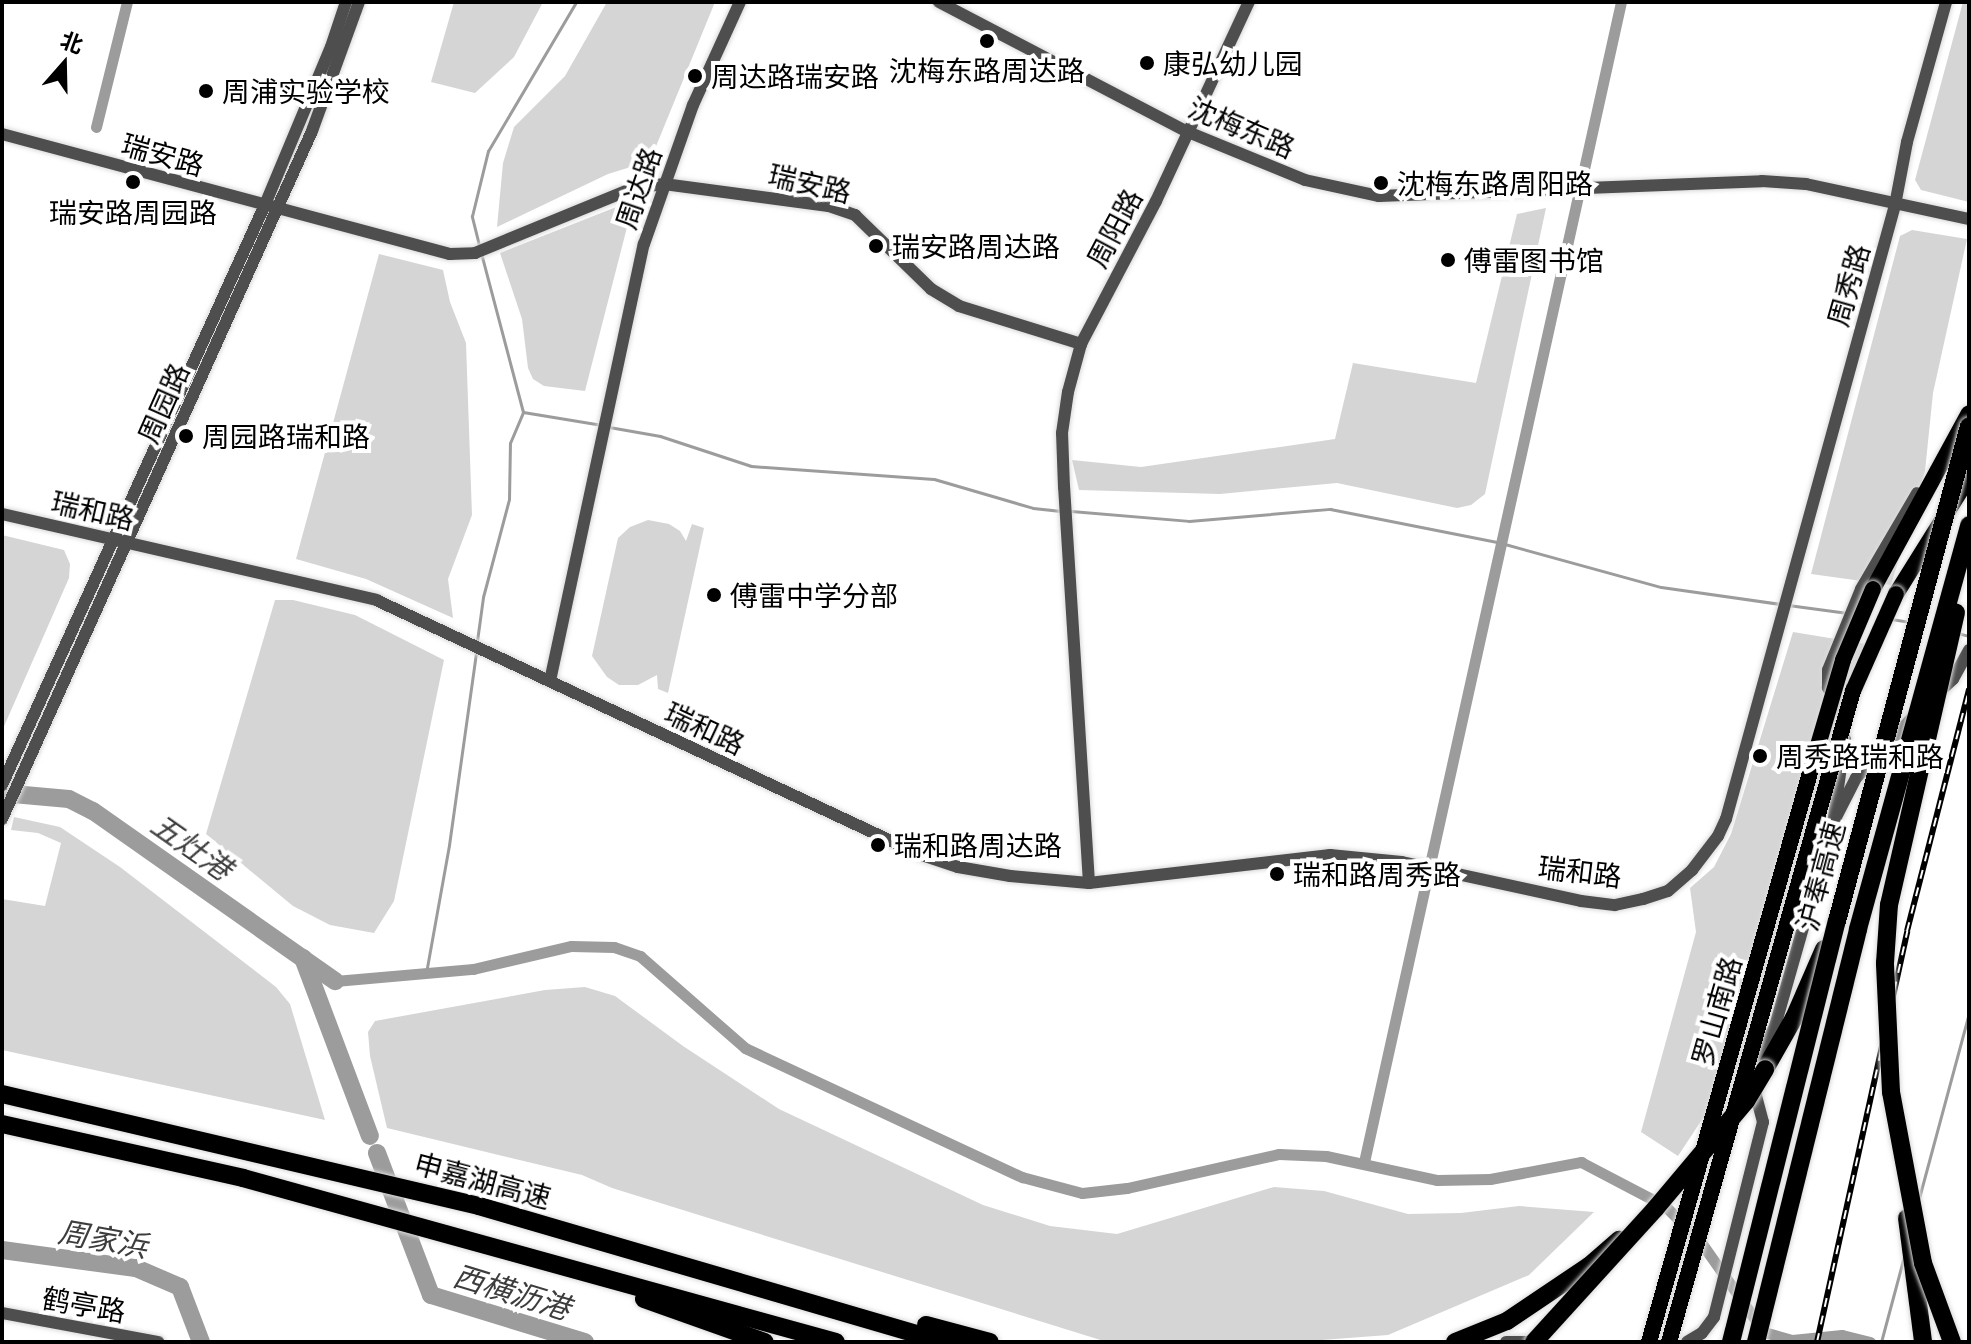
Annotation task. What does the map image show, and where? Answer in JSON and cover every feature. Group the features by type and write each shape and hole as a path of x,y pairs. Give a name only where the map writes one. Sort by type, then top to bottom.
{"highway":[{"name":"沪奉高速","path":"1731,1342 1837,921 1969,426"},
{"name":"沪奉高速","path":"1756,1342 1858,929 1969,525"},
{"path":"1923,1342 1891,1092 1885,963 1889,905 1969,554"},
{"path":"1534,1342 1655,1209 1746,1101 1794,1018 1837,921"},
{"path":"1891,1092 1923,1263 1952,1342"},
{"name":"申嘉湖高速","path":"2,1094 479,1206 943,1342"},
{"path":"2,1124 243,1178 836,1342"},
{"path":"479,1206 990,1342"},
{"path":"1455,1342 1507,1321 1589,1266 1655,1209"},
{"path":"471,1239 765,1342"}],"main road":[{"name":"罗山南路","path":"1649,1342 1843,660 1873,589 1969,413"},
{"name":"罗山南路","path":"1669,1342 1853,691 1896,594 1969,477"}],"street":[{"name":"周园路","path":"2,819 128,542 270,208 346,2"},
{"name":"周园路","path":"2,785 111,538 270,208 312,131 359,2"},
{"name":"周达路","path":"550,681 633,284 664,184 703,79 740,2"},
{"name":"沈梅东路","path":"939,2 1188,132 1305,180 1379,196 1762,181 1806,184 1895,205"},
{"name":"周阳路","path":"1089,883 1062,433 1081,344 1188,132 1249,2"},
{"name":"周秀路","path":"1692,870 1718,836 1726,819 1895,205 1907,142 1946,2"},
{"name":"瑞安路","path":"2,134 450,254 475,253 631,189 664,184 829,206 855,215 931,289 959,306 1081,344"},
{"path":"1895,205 1969,219"},
{"name":"罗山南路","path":"1687,1342 1702,1333 1714,1317 1763,1122 1756,1096 1757,1063 1775,1026 1833,823 1845,742 1841,704 1828,688 1828,670 1861,589 1959,425 1969,400"},
{"name":"瑞和路","path":"2,514 376,600 919,854 958,867 1089,883 1330,855 1402,862 1581,901 1615,905 1668,891 1692,870"},
{"name":"罗山南路","path":"1833,823 1856,778 1953,679 1969,650"},
{"name":"鹤亭路","path":"2,1313 158,1342"},
{"path":"1506,1342 1544,1342"}],"shaded area":[{"path":"454,2 543,2 514,57 475,93 431,82"},
{"path":"607,2 715,2 650,161 608,174 497,227 503,163 514,127 565,76"},
{"path":"1963,2 1969,2 1969,202 1921,190 1915,180"},
{"path":"634,200 585,391 544,386 533,379 528,368 522,319 500,253"},
{"path":"1546,208 1485,494 1471,505 1457,508 1337,483 1220,494 1079,490 1072,460 1141,467 1335,439 1353,363 1476,383 1517,214"},
{"path":"1912,230 1967,239 1933,393 1925,471 1891,585 1811,574 1900,236"},
{"path":"379,254 443,270 450,302 466,343 472,515 448,579 453,618 366,579 296,559"},
{"path":"648,520 669,524 680,531 686,541 692,524 704,528 668,693 658,689 657,675 638,685 619,685 607,677 592,656 618,538 630,527"},
{"path":"2,535 64,550 70,564 69,578 2,731"},
{"path":"275,600 293,600 355,615 444,660 394,901 374,933 330,925 293,906 206,834"},
{"path":"1793,632 1872,645 1781,979 1757,1036 1678,1156 1641,1132 1696,932 1690,888 1714,867 1731,834"},
{"path":"14,817 60,827 120,867 276,987 290,1004 325,1120 2,1050 2,899 45,906 61,843 38,833 11,830"},
{"path":"585,987 615,996 683,1046 779,1109 983,1205 1050,1226 1117,1234 1274,1187 1324,1191 1408,1214 1461,1213 1519,1206 1594,1212 1529,1275 1388,1335 1295,1342 1107,1342 612,1188 582,1175 387,1128 370,1056 368,1032 375,1021 545,990"}],"waterway":[{"path":"96,127 127,2"},
{"path":"479,245 472,216 488,151 576,2"},
{"path":"1364,1162 1621,2"},
{"path":"477,641 483,597 509,499 510,443 523,412 481,253"},
{"path":"523,412 602,425"},
{"path":"609,427 660,436 751,466 934,479 1033,508 1063,511"},
{"path":"1071,511 1189,521 1330,509 1501,543 1661,587 1780,604"},
{"path":"1788,605 1847,613"},
{"path":"1891,619 1911,622"},
{"path":"1957,633 1969,636"},
{"path":"426,973 449,845 476,653"},
{"name":"五灶港","path":"2,793 69,799 93,811 335,981"},
{"path":"335,981 473,969 571,946 614,947 640,956 745,1048 1022,1177 1082,1193 1127,1188 1279,1154 1326,1156 1437,1180 1490,1179 1581,1162 1665,1206 1700,1241 1764,1332 1792,1340 1842,1335 1870,1342"},
{"name":"西横沥港","path":"303,958 370,1136"},
{"path":"1919,1198 1969,1013"},
{"name":"西横沥港","path":"377,1153 431,1295 585,1342"},
{"name":"周家浜","path":"2,1250 136,1268 180,1287 201,1342"},
{"path":"1881,1342 1904,1256"}],"railway":[{"path":"1817,1342 1907,931 1969,689"}],"place":[{"name":"沈梅东路周达路","path":"987,41"},
{"name":"康弘幼儿园","path":"1147,63"},
{"name":"周达路瑞安路","path":"695,76"},
{"name":"周浦实验学校","path":"206,91"},
{"name":"瑞安路周园路","path":"133,182"},
{"name":"沈梅东路周阳路","path":"1381,183"},
{"name":"瑞安路周达路","path":"876,246"},
{"name":"傅雷图书馆","path":"1448,260"},
{"name":"周园路瑞和路","path":"186,436"},
{"name":"傅雷中学分部","path":"714,595"},
{"name":"周秀路瑞和路","path":"1760,756"},
{"name":"瑞和路周达路","path":"878,845"},
{"name":"瑞和路周秀路","path":"1277,874"}]}
